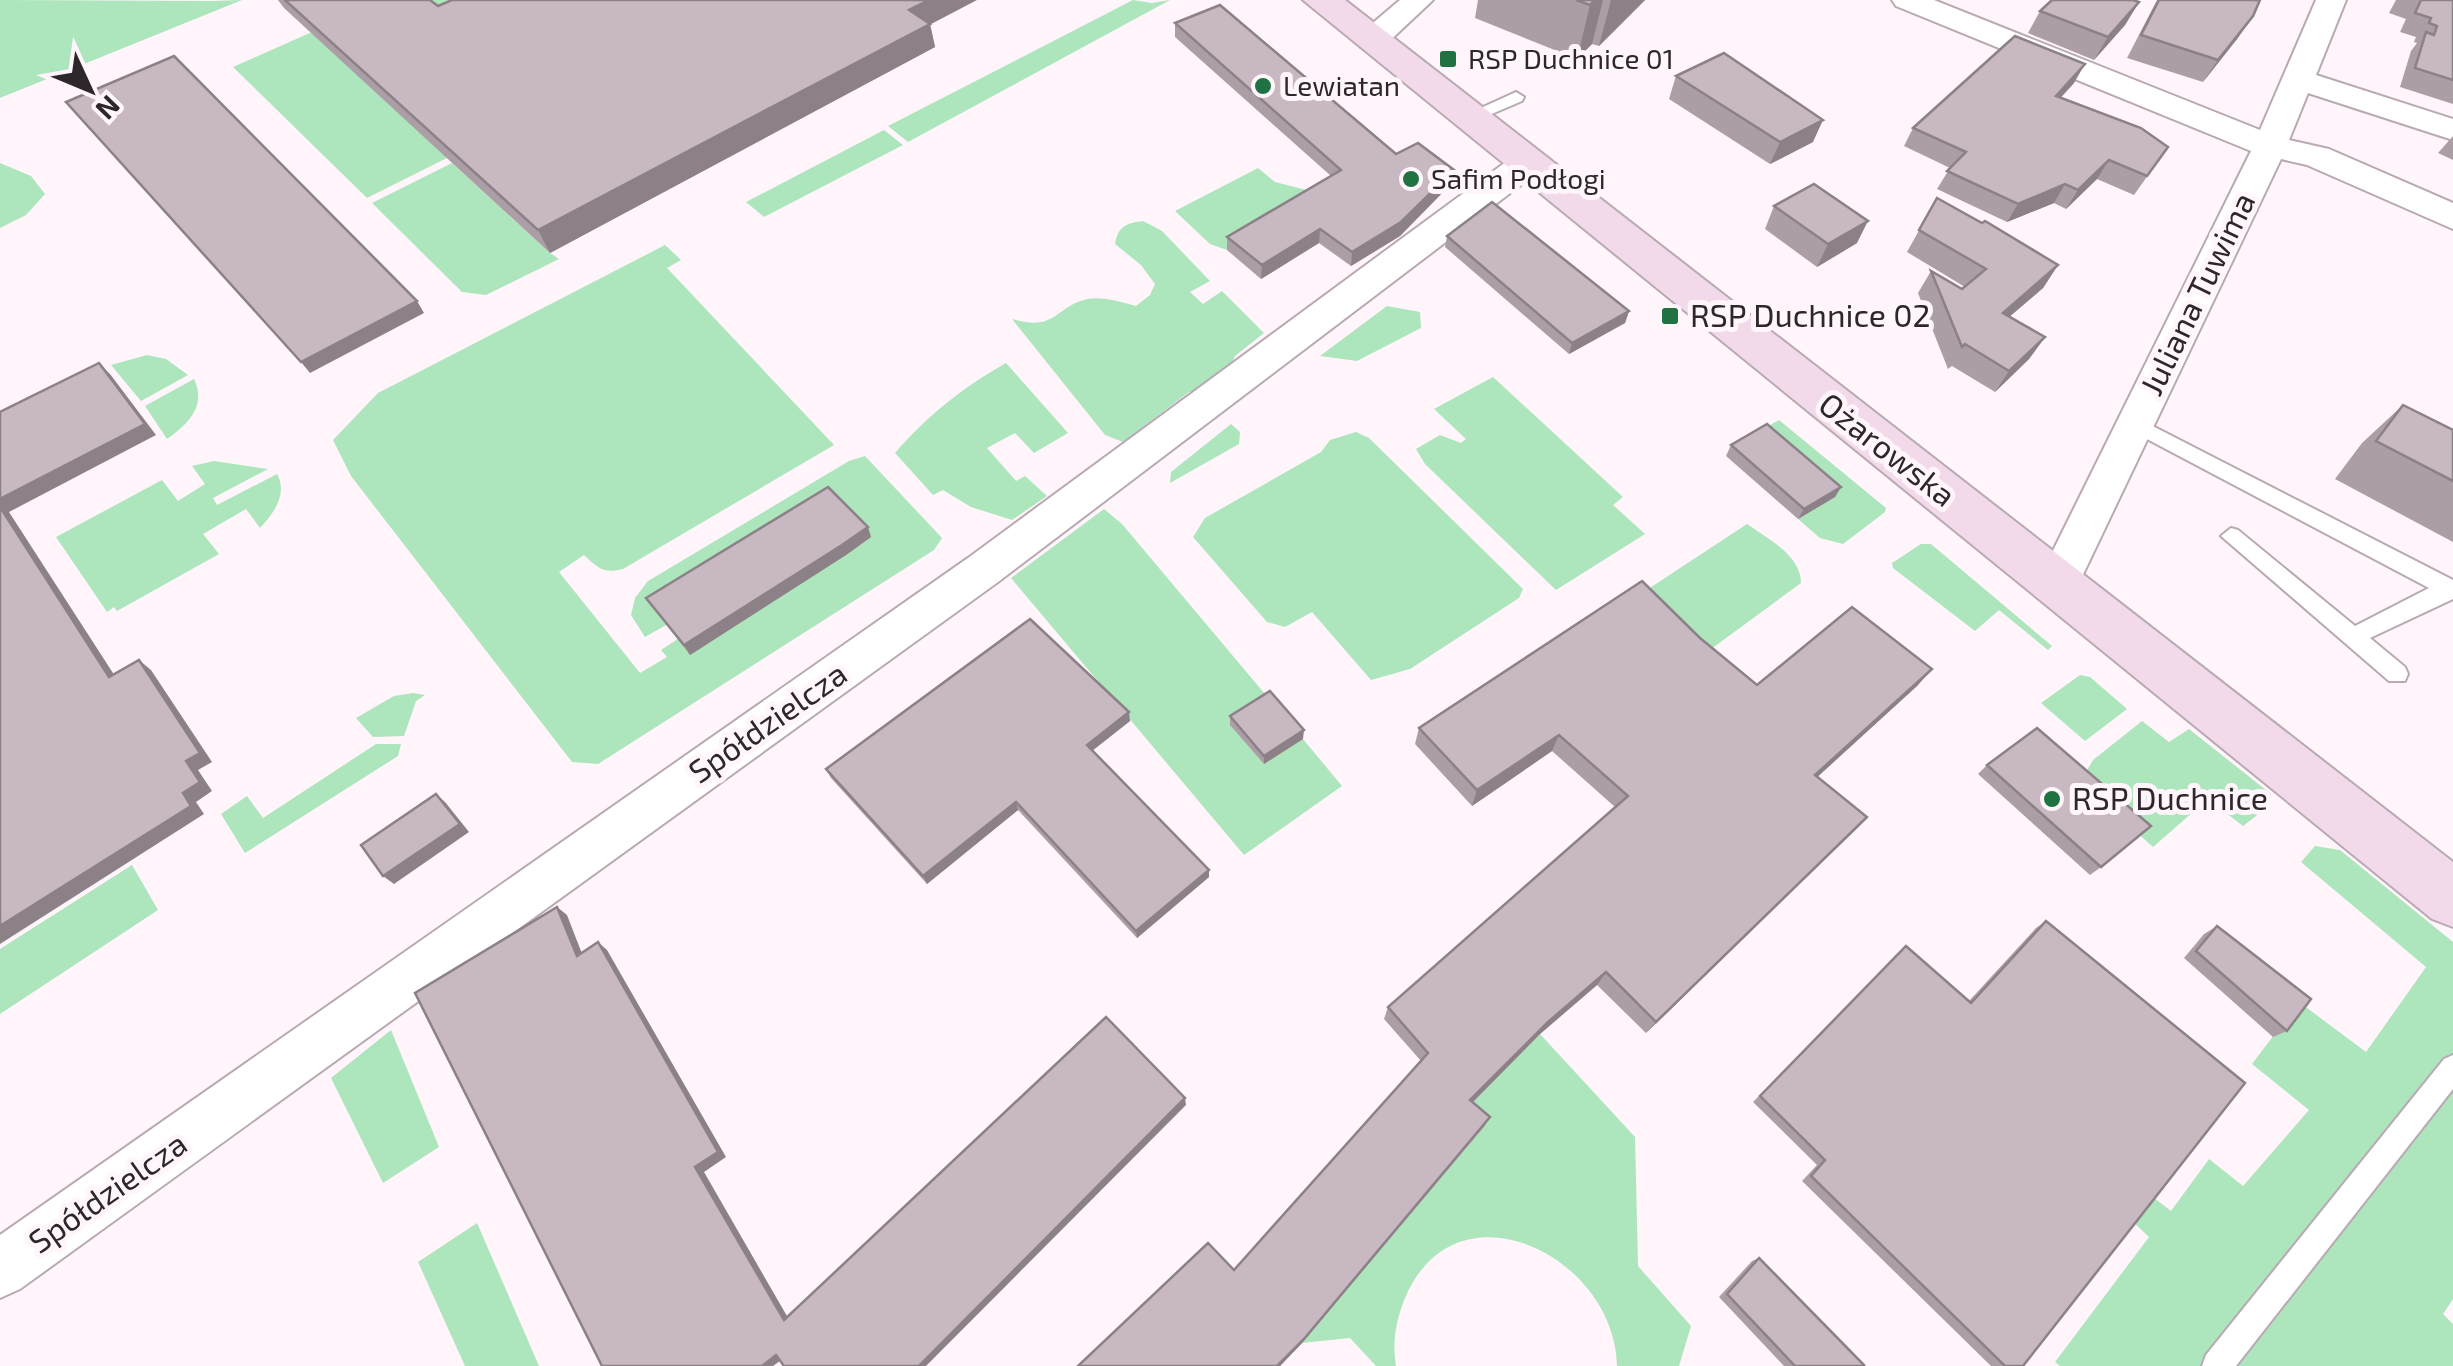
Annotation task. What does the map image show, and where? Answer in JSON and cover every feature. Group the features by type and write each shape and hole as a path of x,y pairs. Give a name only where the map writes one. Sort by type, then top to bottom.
{"main road":[{"name":"Ożarowska","path":"1322,0 2453,898"}],"street":[{"path":"1372,40 1418,0"},
{"path":"1907,0 2270,146 2317,157 2453,217"},
{"name":"Juliana Tuwima","path":"2056,585 2270,146 2331,0"},
{"path":"2296,79 2453,130"},
{"name":"Spółdzielcza","path":"0,1269 983,570 1526,164"}],"lane":[{"path":"1466,118 1516,97"},
{"path":"2135,424 2450,589"},
{"path":"2231,536 2396,674"},
{"path":"2353,637 2450,589"},
{"path":"2217,1366 2453,1068"}],"green space":[{"path":"0,0 212,1 242,0 0,98"},
{"path":"384,0 500,0 447,158 367,198 233,67"},
{"path":"1133,0 1170,0 908,142 888,126"},
{"path":"884,130 903,145 764,217 746,202"},
{"path":"0,163 31,176 45,194 26,215 0,228"},
{"path":"452,163 559,259 486,295 462,292 372,203"},
{"path":"1258,168 1275,182 1318,193 1348,226 1319,243 1284,217 1227,250 1210,244 1175,211"},
{"path":"1143,221 1162,231 1210,281 1190,292 1203,304 1222,291 1264,333 1235,356 1230,367 1195,392 1189,392 1123,442 1105,435 1012,319 1046,321 1093,298 1136,306 1150,295 1155,284 1141,265 1115,244 1124,227"},
{"path":"665,245 681,260 667,268 834,445 623,569 601,569 584,555 559,572 640,673 667,657 661,650 678,639 691,654 832,497 653,608 666,625 645,637 631,615 635,598 648,581 849,461 865,456 942,538 934,550 598,764 572,762 351,476 333,440 378,393"},
{"path":"1387,306 1420,312 1421,328 1357,361 1320,356"},
{"path":"147,355 166,359 188,375 141,401 111,365"},
{"path":"1006,363 1068,433 1034,453 1015,433 987,448 1016,481 1025,476 1047,496 1012,520 971,507 943,490 933,495 895,453 946,403"},
{"path":"1493,377 1623,497 1613,505 1645,534 1556,590 1425,464 1416,449 1440,435 1461,443 1466,439 1434,409"},
{"path":"194,379 197,406 188,421 167,439 145,406"},
{"path":"1779,420 1886,508 1885,512 1843,544 1820,538 1798,519 1834,497 1758,432"},
{"path":"1231,424 1240,432 1239,444 1170,483 1171,472"},
{"path":"1356,432 1369,438 1523,589 1519,598 1410,669 1371,680 1312,612 1285,627 1267,622 1193,537 1205,518 1321,452 1330,440"},
{"path":"214,461 268,469 213,498 217,505 277,474 280,496 270,516 260,528 246,509 203,534 219,554 117,611 114,607 107,612 56,537 162,480 178,501 205,484 192,466"},
{"path":"1104,509 1122,524 1270,700 1264,764 1303,739 1342,786 1244,855 1011,578"},
{"path":"1747,524 1789,556 1800,573 1801,583 1696,660 1633,599"},
{"path":"1921,544 1931,544 2052,646 2048,650 1999,610 1975,631 1893,568 1892,563"},
{"path":"2080,675 2090,677 2127,709 2085,741 2041,703"},
{"path":"425,695 416,701 404,736 373,737 356,718 394,696"},
{"path":"2142,721 2169,742 2189,729 2271,794 2265,809 2243,826 2208,799 2153,847 2080,782 2093,760"},
{"path":"376,744 401,744 398,756 245,853 221,814 247,796 263,818"},
{"path":"2315,846 2340,850 2453,942 2453,1299 2443,1314 2453,1324 2453,1366 2060,1366 2055,1362 2149,1237 2129,1218 2149,1194 2171,1211 2209,1159 2243,1186 2309,1110 2252,1064 2299,1002 2366,1052 2426,967 2301,862"},
{"path":"132,865 158,910 0,1014 0,949"},
{"path":"391,1030 439,1147 383,1183 331,1078"},
{"path":"1540,1034 1635,1137 1638,1266 1691,1326 1679,1366 1617,1366 1609,1327 1590,1292 1562,1264 1529,1245 1494,1237 1459,1242 1429,1262 1405,1298 1399,1315 1396,1366 1376,1366 1350,1338 1302,1343 1483,1128 1465,1110"},
{"path":"477,1223 539,1366 465,1366 418,1262"}],"building":[{"path":"285,0 430,0 438,6 452,0 929,0 909,10 930,24 538,230"},
{"path":"2052,0 2139,2 2108,37 2040,11"},
{"path":"2159,0 2260,0 2253,16 2218,60 2141,35"},
{"path":"2421,0 2453,0 2453,80 2415,68 2426,32 2434,35 2437,26 2429,23 2431,18 2415,13"},
{"path":"1220,5 1396,154 1418,143 1454,170 1401,222 1352,252 1320,229 1262,265 1227,237 1341,170 1175,23"},
{"path":"2015,36 2085,64 2056,96 2141,128 2168,147 2147,176 2109,160 2078,190 2065,184 2018,204 1947,171 1966,152 1913,128"},
{"path":"1724,53 1823,120 1780,142 1676,76"},
{"path":"174,56 417,301 301,362 66,102"},
{"path":"1814,184 1868,221 1828,244 1774,206"},
{"path":"1937,198 1982,223 1985,221 2058,265 2003,313 2045,337 2009,371 1965,344 1962,347 1931,271 1962,289 1986,269 1919,230"},
{"path":"1492,202 1629,311 1572,343 1447,236"},
{"path":"99,363 145,424 0,499 0,412"},
{"path":"2403,405 2453,430 2453,481 2376,441"},
{"path":"1767,424 1841,487 1804,509 1731,445"},
{"path":"828,487 868,527 684,645 646,598"},
{"path":"0,507 109,677 139,660 200,753 186,761 200,782 183,793 191,806 0,926"},
{"path":"1642,581 1700,638 1757,685 1852,607 1932,669 1815,775 1867,817 1656,1022 1606,972 1548,1022 1470,1100 1490,1117 1277,1366 1078,1366 1208,1243 1234,1270 1428,1053 1388,1007 1628,796 1559,735 1477,790 1419,728"},
{"path":"1030,619 1129,712 1087,745 1209,870 1136,931 1016,802 923,876 826,769"},
{"path":"1270,691 1304,730 1264,756 1230,716"},
{"path":"2037,728 2151,826 2101,867 1987,765"},
{"path":"436,794 460,824 383,876 361,845"},
{"path":"557,907 577,956 598,942 718,1152 695,1167 784,1320 1106,1017 1185,1098 919,1366 784,1366 776,1355 762,1366 602,1366 415,993"},
{"path":"2046,921 2245,1083 2023,1366 2005,1366 1811,1176 1825,1160 1760,1096 1906,946 1971,1003"},
{"path":"2217,926 2311,999 2287,1031 2196,951"},
{"path":"1759,1258 1863,1366 1795,1366 1727,1294"}],"place":[{"name":"RSP Duchnice 01","path":"1448,59"},
{"name":"Lewiatan","path":"1263,86"},
{"name":"Safim Podłogi","path":"1411,179"},
{"name":"RSP Duchnice 02","path":"1670,316"},
{"name":"RSP Duchnice","path":"2052,799"}]}
